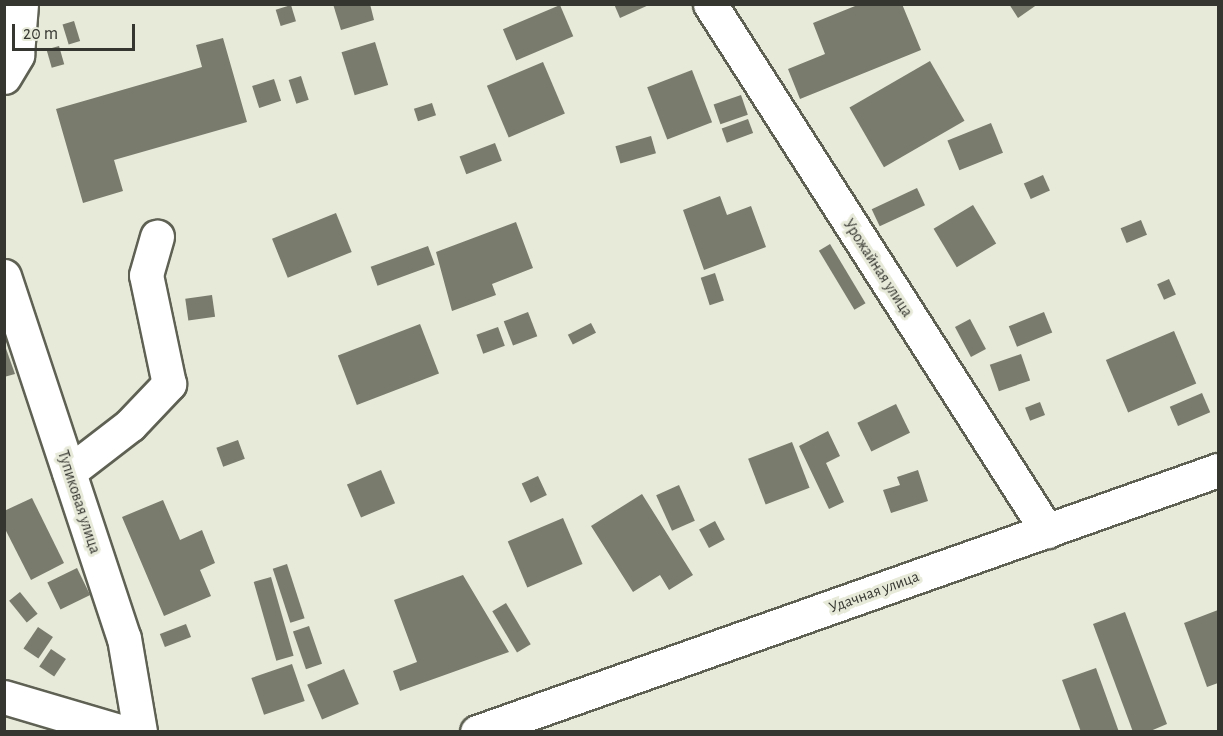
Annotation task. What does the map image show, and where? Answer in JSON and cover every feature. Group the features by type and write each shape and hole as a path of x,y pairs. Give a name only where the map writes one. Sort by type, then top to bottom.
{"street":[{"path":"4,77 17,55 21,4"},
{"name":"Урожайная улица","path":"710,4 1047,531"},
{"path":"69,472 130,425 169,384 146,275 157,237"},
{"name":"Тупиковая улица","path":"4,276 124,638 140,732"},
{"name":"Удачная улица","path":"477,732 529,723 1218,470"},
{"path":"4,697 122,732"}],"building":[{"path":"333,4 370,4 374,20 341,30"},
{"path":"614,4 651,4 620,18"},
{"path":"860,4 902,4 921,50 800,99 788,69 825,54 813,23"},
{"path":"1009,4 1038,4 1018,18"},
{"path":"291,5 296,21 281,26 276,10"},
{"path":"560,5 573,36 516,61 503,29"},
{"path":"74,21 80,41 69,45 63,25"},
{"path":"223,38 247,122 114,160 123,191 83,203 56,109 202,67 196,45"},
{"path":"375,42 388,85 355,95 342,52"},
{"path":"59,46 64,64 52,68 47,50"},
{"path":"930,61 964,121 884,167 849,108"},
{"path":"543,62 565,114 509,137 487,86"},
{"path":"692,70 712,122 667,139 647,87"},
{"path":"301,76 309,100 296,104 289,80"},
{"path":"274,79 281,101 259,108 252,86"},
{"path":"741,95 748,115 720,124 714,104"},
{"path":"432,103 436,115 418,121 414,109"},
{"path":"748,119 753,133 727,143 722,129"},
{"path":"991,123 1003,153 959,170 947,141"},
{"path":"651,136 656,153 620,164 615,146"},
{"path":"495,143 502,161 466,174 460,157"},
{"path":"1043,175 1050,191 1031,199 1024,184"},
{"path":"917,188 925,205 880,226 872,209"},
{"path":"720,196 727,215 751,206 766,247 704,270 683,210"},
{"path":"973,205 996,244 957,267 934,229"},
{"path":"336,213 352,252 288,278 272,239"},
{"path":"1141,220 1147,235 1127,243 1121,228"},
{"path":"516,222 533,268 492,284 496,295 452,311 436,252"},
{"path":"830,244 866,303 854,310 819,251"},
{"path":"428,246 435,265 378,286 371,267"},
{"path":"715,273 724,301 710,305 701,278"},
{"path":"1169,279 1176,295 1164,300 1157,284"},
{"path":"212,295 215,317 188,321 185,299"},
{"path":"528,312 537,336 513,346 504,321"},
{"path":"1044,312 1052,332 1017,347 1009,326"},
{"path":"970,319 986,349 971,357 955,327"},
{"path":"591,323 596,333 573,345 568,335"},
{"path":"420,324 439,373 357,405 338,356"},
{"path":"498,327 505,346 483,354 476,335"},
{"path":"1174,331 1196,383 1128,412 1106,360"},
{"path":"4,343 15,374 4,377"},
{"path":"1021,354 1030,380 999,391 990,365"},
{"path":"1202,393 1210,412 1178,426 1170,407"},
{"path":"1040,402 1045,415 1030,421 1025,408"},
{"path":"896,404 910,433 871,452 857,423"},
{"path":"828,431 840,456 826,463 844,502 829,509 799,446"},
{"path":"238,440 245,459 223,467 216,448"},
{"path":"792,442 810,488 766,505 748,459"},
{"path":"381,470 395,503 361,518 347,484"},
{"path":"918,470 928,501 891,513 883,490 900,485 897,477"},
{"path":"538,476 547,495 531,503 522,484"},
{"path":"679,485 695,521 672,531 656,495"},
{"path":"642,494 693,575 669,590 660,575 633,592 591,526"},
{"path":"32,498 64,563 31,580 4,527 4,511"},
{"path":"163,500 180,540 202,530 215,563 200,570 211,596 164,616 122,517"},
{"path":"563,518 583,564 527,587 508,541"},
{"path":"715,521 725,540 709,548 699,529"},
{"path":"287,564 305,618 290,623 273,569"},
{"path":"77,568 90,595 60,609 47,582"},
{"path":"463,575 509,652 400,691 393,671 417,662 394,600"},
{"path":"271,577 294,656 276,661 254,582"},
{"path":"20,592 38,614 27,623 9,601"},
{"path":"506,603 531,644 517,652 492,611"},
{"path":"1218,610 1218,683 1207,687 1184,623"},
{"path":"1125,612 1167,724 1148,732 1133,732 1093,624"},
{"path":"186,624 191,637 165,647 160,634"},
{"path":"309,626 322,664 306,669 293,632"},
{"path":"38,627 53,637 38,659 23,649"},
{"path":"51,649 66,659 54,676 39,666"},
{"path":"292,664 305,701 264,715 251,678"},
{"path":"1096,668 1119,732 1081,732 1062,680"},
{"path":"344,669 359,704 322,720 307,685"}]}
